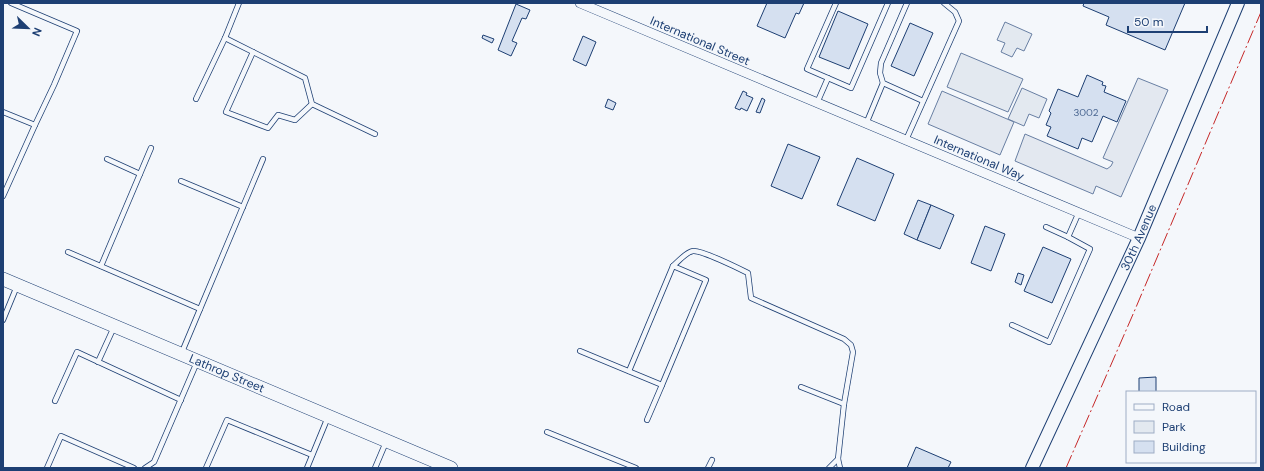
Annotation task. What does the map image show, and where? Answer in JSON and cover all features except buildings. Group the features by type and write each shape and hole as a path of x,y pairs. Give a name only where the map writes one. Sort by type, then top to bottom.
{"main road":[{"name":"Lathrop Street","path":"3,279 451,468"}],"street":[{"name":"International Street","path":"580,3 814,102"},
{"name":"30th Avenue","path":"1032,468 1139,238 1238,3"},
{"name":"International Way","path":"814,102 1139,238"}],"lane":[{"path":"3,196 77,31 11,3"},
{"path":"196,99 225,38 239,3"},
{"path":"836,3 807,69 851,88 888,3"},
{"path":"866,124 883,84 880,73 881,63 907,3"},
{"path":"906,140 958,22 955,12 944,3"},
{"path":"225,38 305,78 312,104 375,134"},
{"path":"253,52 226,112 268,128 278,115 295,120 312,104"},
{"path":"814,102 828,78"},
{"path":"883,84 923,101"},
{"path":"3,112 35,126"},
{"path":"100,266 151,148"},
{"path":"108,159 140,174"},
{"path":"181,354 263,159"},
{"path":"181,181 243,207"},
{"path":"1068,237 1079,212"},
{"path":"1012,326 1049,342 1090,249 1046,227"},
{"path":"629,371 673,266 690,252 698,251 748,273 751,298 844,339 851,345 853,352 844,404 838,459 840,468"},
{"path":"68,252 200,309"},
{"path":"647,420 706,280 673,266"},
{"path":"3,320 17,285"},
{"path":"98,362 115,326"},
{"path":"580,351 662,384"},
{"path":"54,401 77,352 181,400"},
{"path":"145,468 154,462 198,361"},
{"path":"801,387 844,404"},
{"path":"307,468 329,416"},
{"path":"206,468 227,420 312,455"},
{"path":"547,432 636,468"},
{"path":"47,468 61,436 134,468"},
{"path":"375,468 387,441"},
{"path":"829,468 838,459"},
{"path":"708,468 712,460"}],"green space":[{"path":"1005,22 1032,34 1024,51 1017,48 1012,57 1001,52 1005,43 997,40"},
{"path":"961,53 1023,79 1008,112 947,87"},
{"path":"1022,88 1047,99 1039,118 1029,114 1024,126 1008,119"}],"shaded area":[{"path":"1138,78 1168,90 1121,197 1096,186 1093,194 1015,161 1025,134 1107,169 1113,162 1103,158"},
{"path":"942,91 1014,122 1000,155 928,124"}],"power":[{"path":"1066,468 1261,12"}]}
